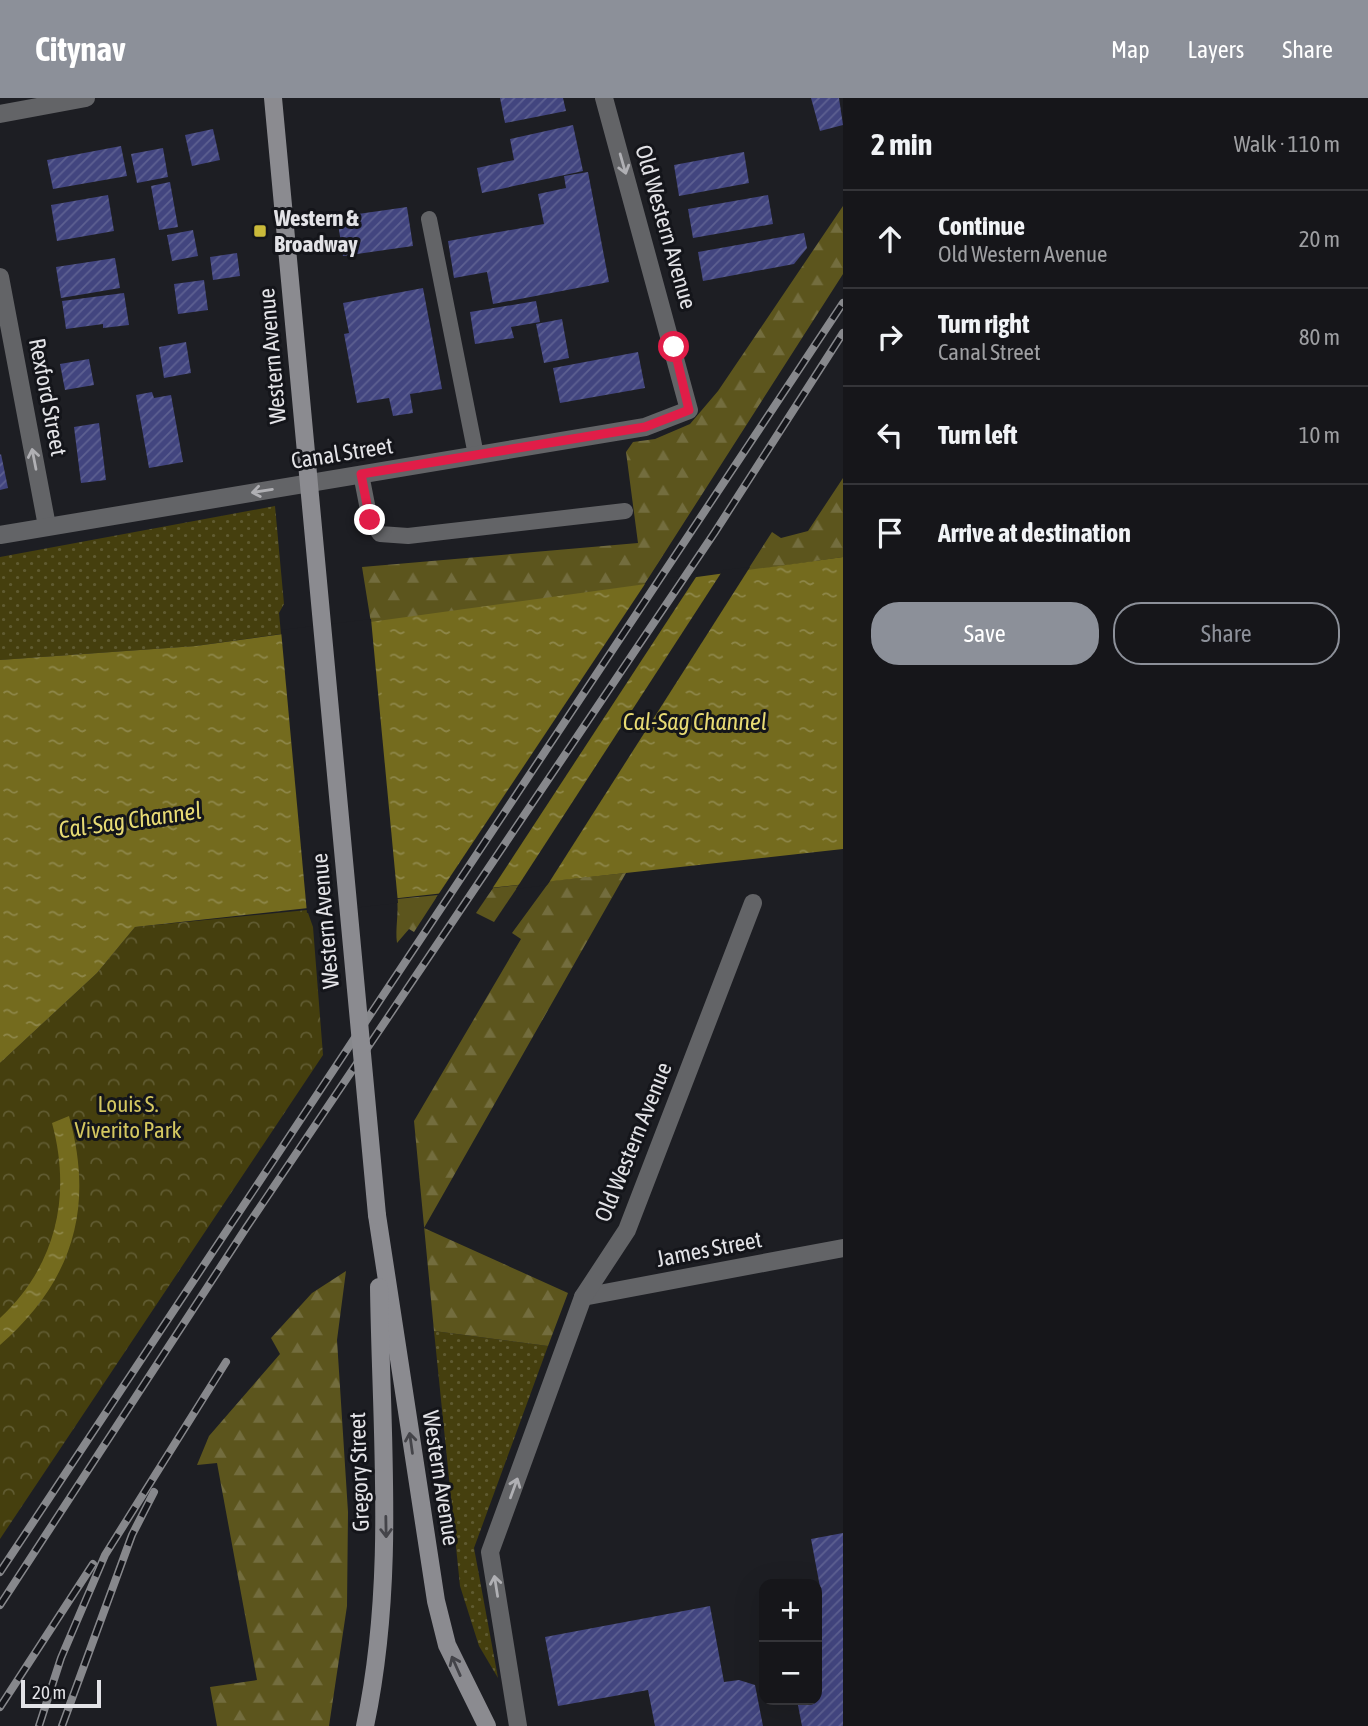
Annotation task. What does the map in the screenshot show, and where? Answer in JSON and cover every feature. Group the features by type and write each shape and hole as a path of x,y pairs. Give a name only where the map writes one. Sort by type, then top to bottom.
{"main road":[{"name":"Western Avenue","path":"272,98 377,1215"},
{"name":"Gregory Street","path":"365,1726 377,1644 386,1548 387,1335 377,1215"},
{"name":"Western Avenue","path":"387,1335 436,1601 447,1645 487,1726"}],"street":[{"path":"0,114 86,98"},
{"name":"Old Western Avenue","path":"604,98 689,410"},
{"name":"Rexford Street","path":"0,277 47,526"},
{"name":"Canal Street","path":"0,535 645,427 689,410"},
{"name":"Old Western Avenue","path":"490,1552 583,1297 627,1230 753,903"},
{"name":"James Street","path":"583,1297 843,1248"},
{"name":"Western Avenue","path":"490,1552 518,1726"}],"lane":[{"path":"429,219 476,455"},
{"path":"361,474 370,520 380,534 408,536 625,511"}],"green space":[{"path":"843,206 843,274 644,585 371,623 362,567 638,543 626,452 633,442 655,439 690,424 718,391"},
{"path":"843,478 843,557 747,571 772,532 781,538 808,531"},
{"path":"275,506 284,604 279,613 281,634 196,646 0,660 0,557"},
{"path":"626,873 424,1228 414,1121 521,939 512,933 550,881"},
{"path":"519,885 494,922 476,913 493,888"},
{"path":"438,895 414,932 409,929 397,943 397,899"},
{"name":"Louis S. Viverito Park","path":"307,910 313,927 323,1055 0,1539 0,1063 97,973 135,927"},
{"path":"424,1228 568,1293 548,1346 434,1331"},
{"path":"346,1271 337,1340 348,1512 347,1606 329,1726 217,1726 210,1687 257,1680 217,1463 197,1465 209,1436 280,1354 271,1338 312,1293"},
{"path":"434,1331 548,1346 474,1548 498,1678 479,1646 460,1586"}],"water":[{"name":"Cal-Sag Channel","path":"843,557 843,849 135,927 97,973 0,1063 0,660 196,646"},
{"path":"69,1116 79,1182 78,1213 71,1242 45,1296 25,1321 0,1345 0,1318 35,1276 55,1228 60,1177 52,1123"}],"pier":[{"path":"750,567 550,881 547,885 516,889 723,570"},
{"path":"698,574 490,892 436,898 647,581"},
{"path":"371,619 398,903 307,913 281,630"}],"building":[{"path":"500,98 563,98 566,111 505,123"},
{"path":"811,98 839,98 843,125 820,131"},
{"path":"573,125 583,171 482,193 477,168 514,160 510,139"},
{"path":"213,129 220,160 192,166 185,135"},
{"path":"121,146 127,176 53,189 47,160"},
{"path":"163,148 168,177 137,183 131,154"},
{"path":"744,152 749,183 679,196 674,165"},
{"path":"588,172 609,282 493,304 487,272 454,278 448,241 544,224 538,194 566,188 564,176"},
{"path":"170,182 178,227 159,230 151,186"},
{"path":"108,195 114,231 57,241 51,205"},
{"path":"768,195 773,224 693,238 688,209"},
{"path":"407,207 413,246 343,256 337,217"},
{"path":"193,230 198,256 172,261 167,235"},
{"path":"804,233 807,248 794,264 703,281 698,252"},
{"path":"237,253 240,276 213,280 210,257"},
{"path":"115,258 120,288 61,298 56,267"},
{"path":"204,280 208,310 178,314 174,284"},
{"path":"423,288 442,389 410,394 413,413 393,416 389,398 357,403 344,334 349,333 343,303"},
{"path":"124,293 129,325 103,328 103,324 66,329 62,301"},
{"path":"536,301 540,322 511,327 514,338 475,344 470,312"},
{"path":"562,319 569,358 544,363 536,324"},
{"path":"186,342 191,373 164,378 159,347"},
{"path":"638,352 645,388 560,403 553,368"},
{"path":"89,359 94,385 65,390 60,364"},
{"path":"152,392 154,398 171,395 183,462 149,468 136,395"},
{"path":"99,423 106,480 81,483 74,427"},
{"path":"0,455 8,488 0,490"},
{"path":"843,1533 843,1726 802,1726 798,1705 822,1705 822,1579 818,1579 811,1539"},
{"path":"710,1606 724,1682 739,1680 755,1685 763,1726 655,1726 648,1690 558,1706 545,1637"}],"railway":[{"path":"0,1572 843,303"},
{"path":"0,1605 246,1228 715,532 843,333"},
{"path":"39,1726 61,1658 105,1555 226,1362"},
{"path":"62,1726 132,1535 154,1492"},
{"path":"0,1707 93,1564"}],"place":[{"name":"Western & Broadway","path":"260,231"}],"route":[{"path":"370,520 361,474 645,427 689,410 674,347"}]}
